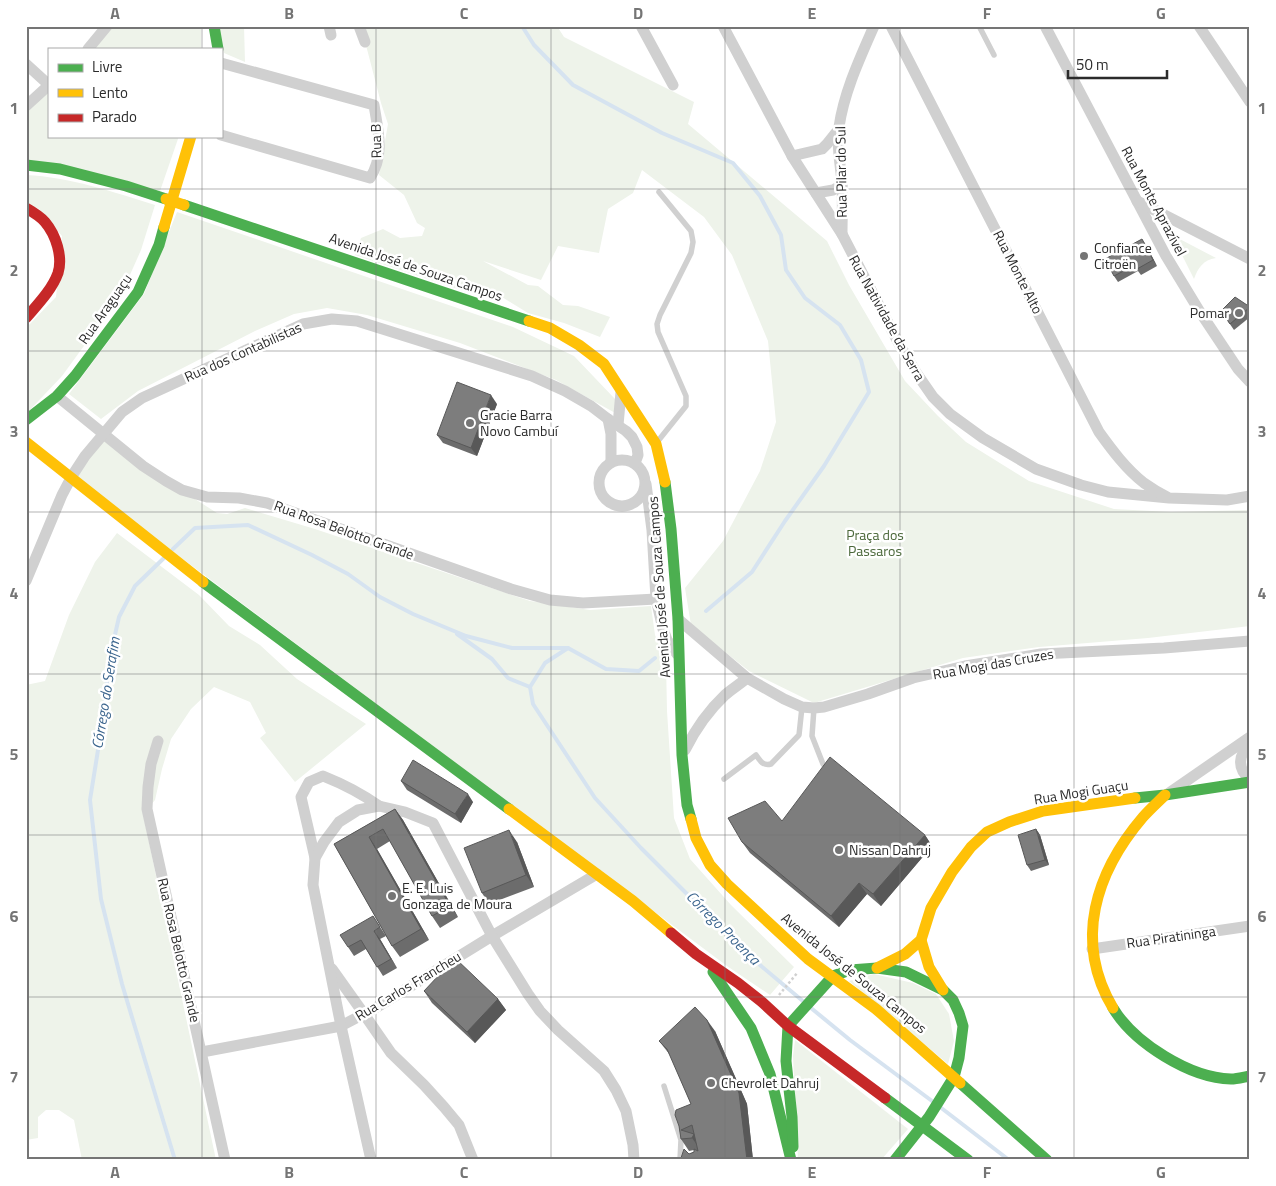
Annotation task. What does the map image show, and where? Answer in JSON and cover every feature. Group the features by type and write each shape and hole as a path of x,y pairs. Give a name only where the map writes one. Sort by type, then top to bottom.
{"main road":[{"path":"214,26 218,48"},
{"name":"Rua Araguaçu","path":"26,420 57,396 76,376 138,292 159,245 190,138"},
{"name":"Avenida José de Souza Campos","path":"26,165 60,169 126,186 550,328 579,345 604,364 656,444 667,488 678,619 682,755 687,805 696,838 710,865 727,884 808,959 876,1009 952,1081 1047,1160"},
{"path":"26,208 44,221 49,229 58,250 59,263 55,279 40,302 26,318"},
{"path":"26,442 203,582 634,901 696,954 709,967 751,1028 770,1074 792,1160"},
{"name":"Rua Mogi Guaçu","path":"921,940 931,908 952,872 971,847 987,832 1009,822 1043,811 1165,795 1250,781"},
{"path":"1165,795 1142,818 1125,841 1107,871 1096,902 1091,937 1097,977 1108,1002 1121,1021 1142,1042 1167,1059 1204,1074 1231,1079 1250,1076"},
{"path":"877,968 905,954 921,940 929,967 943,990"},
{"path":"696,954 738,983 788,1026 926,1121 968,1160"},
{"path":"792,1160 792,1125 786,1061 788,1026 833,976 850,970 877,968 906,972 943,990 954,1000 963,1026 959,1058 952,1081 926,1121 895,1160"}],"street":[{"path":"89,48 107,26"},
{"path":"359,26 365,42"},
{"path":"641,26 674,85"},
{"name":"Rua Natividade da Serra","path":"723,26 792,156 842,234 898,342 917,374 933,396 950,414 983,438 1036,469"},
{"name":"Rua Pilar do Sul","path":"842,234 839,128 854,74 874,26"},
{"name":"Rua Monte Alto","path":"891,26 1099,432 1128,469 1144,483 1169,498"},
{"name":"Rua Monte Aprazível","path":"1045,26 1166,256 1200,312 1238,369 1250,382"},
{"path":"1199,26 1250,102"},
{"name":"Rua B","path":"222,63 374,105 379,136 379,159 370,178 222,136"},
{"path":"26,64 48,84"},
{"path":"26,106 48,86"},
{"path":"792,156 822,149 839,128"},
{"path":"816,193 833,190 842,185"},
{"path":"1137,201 1250,259"},
{"name":"Rua dos Contabilistas","path":"26,581 62,495 72,476 85,456 122,412 142,398 303,324 332,319 357,321 532,376 565,392 591,406 632,437 637,447 638,455 635,463 645,476 646,484"},
{"path":"611,462 611,434 621,392"},
{"name":"Rua Rosa Belotto Grande","path":"57,396 143,466 166,482 182,490 207,497 238,498 267,503 511,589 550,600 583,603 656,599"},
{"path":"635,463 627,460 611,462 603,470 600,477 601,492 610,503 626,506 637,501 642,495 646,484"},
{"name":"Rua Monte Alto","path":"1036,469 1081,485 1108,492 1169,498 1227,500 1250,496"},
{"path":"646,484 652,530 656,599 667,640 680,658"},
{"path":"637,501 652,530"},
{"path":"678,619 747,678 784,700 808,708"},
{"name":"Rua Mogi das Cruzes","path":"808,708 824,707 913,678 965,666 1041,654 1164,648 1250,641"},
{"path":"682,755 714,706 747,678"},
{"path":"1165,795 1250,737"},
{"name":"Rua Rosa Belotto Grande","path":"158,741 151,764 147,809 225,1160"},
{"path":"1250,742 1240,760 1242,769 1250,781"},
{"path":"370,1160 313,885 315,858 301,797 309,782 323,776 344,784 366,796 379,806"},
{"path":"315,858 339,822 358,810 379,806 405,812 433,823 513,972 540,1011 558,1030 604,1071 616,1090 626,1111 633,1144 634,1160"},
{"name":"Rua Carlos Francheu","path":"202,1052 341,1026 377,1007 597,874"},
{"name":"Rua Piratininga","path":"1092,949 1250,926"},
{"path":"329,966 391,1053 424,1085 459,1125 473,1160"},
{"path":"1231,1079 1250,1083"}],"lane":[{"path":"979,26 994,55"},
{"path":"656,444 686,406 686,396 658,332 657,324 691,253 693,242 691,231 659,192"},
{"path":"724,779 756,755 762,764 767,766 771,764 799,734 808,708"},
{"path":"808,708 812,736 823,764"},
{"path":"799,734 812,736"},
{"path":"664,1086 681,1140 680,1160"}],"path":[{"path":"768,1008 808,959"}],"green space":[{"path":"111,26 201,26 201,48 96,48"},
{"path":"217,26 244,26 245,62 224,53"},
{"name":"Praça dos Passaros","path":"361,26 557,26 564,37 694,102 688,124 827,241 849,285 905,381 966,442 1029,481 1114,509 1171,512 1250,510 1250,626 1148,638 1039,647 963,658 814,703 749,671 691,625 685,588 723,541 760,471 776,422 768,341 732,255 704,217 642,170 633,193 608,209 599,253 558,246 541,280 483,261 528,285 538,286 563,305 578,306 610,317 600,337 564,323 528,313 502,297 475,287 467,292 355,255 361,238 383,229 400,238 422,236 425,228 417,223 404,195 379,175 388,124"},
{"path":"48,92 48,138 178,138 160,191 26,160 26,111"},
{"path":"26,175 75,182 155,205 141,250 121,295 62,376 26,414 26,328 56,297 62,236 39,209 26,203"},
{"path":"177,212 513,327 574,356 615,399 617,414 556,380 460,343 367,315 327,308 294,314 255,331 138,391 101,419 69,394 144,294"},
{"path":"1172,235 1216,258 1202,265 1194,279"},
{"path":"103,435 143,466 217,513 227,514 245,508 315,529 530,601 590,610 651,606 655,635 666,662 667,711 674,818 690,859 731,905 794,967 770,995 727,966 72,476"},
{"path":"117,533 199,595 229,626 260,645 297,679 366,724 295,782 260,738 266,733 250,702 214,687 191,709 171,739 155,800 143,814 216,1160 82,1160 74,1120 59,1110 46,1110 38,1117 38,1138 26,1140 26,685 45,681 69,615 95,562"},
{"path":"874,974 913,983 936,994 949,1014 954,1041 948,1064 849,981"},
{"path":"795,1040 908,1129 881,1160 798,1160 793,1056"}],"building":[{"path":"1142,239 1153,260 1137,269 1135,265 1114,276 1105,259"},
{"path":"1235,297 1250,307 1230,324 1221,311"},
{"name":"Gracie Barra Novo Cambuí","path":"457,382 491,395 471,448 437,435"},
{"name":"Nissan Dahruj","path":"830,757 925,835 873,894 859,883 831,916 742,842 728,818 765,801 782,821"},
{"path":"413,760 468,794 455,814 401,781"},
{"path":"395,809 450,906 432,916 383,829 369,837 421,929 392,946 334,844"},
{"path":"1036,829 1045,860 1027,865 1018,835"},
{"path":"509,830 526,875 482,893 464,848"},
{"path":"373,916 380,927 374,931 391,959 377,967 361,940 348,947 340,935"},
{"path":"455,958 498,999 467,1032 424,991"},
{"name":"Chevrolet Dahruj","path":"695,1007 707,1020 739,1093 747,1160 683,1160 681,1158 684,1149 689,1154 694,1152 694,1149 698,1151 692,1125 681,1130 694,1134 692,1138 681,1139 675,1115 676,1110 691,1104 667,1049 659,1041"}],"waterway":[{"path":"522,26 534,45 573,85 662,133 733,163 760,196 781,235 786,270 805,298 840,325 861,360 869,392 824,466 752,572 706,611"},
{"name":"Córrego do Serafim","path":"173,549 195,528 248,525 348,574 380,597 413,614 466,636 512,648 568,648 606,669 639,671 655,658"},
{"name":"Córrego do Serafim","path":"164,558 135,586 119,617 110,657 90,800 101,899 122,984 175,1160"},
{"name":"Córrego do Serafim","path":"457,634 492,659 508,678 530,687"},
{"name":"Córrego Proença","path":"568,648 545,663 530,687 533,704 595,798 641,848 748,955 804,1002"},
{"name":"Córrego Proença","path":"811,1008 850,1040 932,1101"},
{"name":"Córrego Proença","path":"940,1107 1009,1160"}],"traffic: fast":[{"path":"214,26 218,48"},
{"path":"26,165 60,169 126,186 166,199"},
{"path":"184,205 529,321"},
{"path":"26,420 57,396 75,376 138,292 159,245 164,227"},
{"path":"665,482 671,529 678,619 682,755 687,805 691,819"},
{"path":"203,582 509,809"},
{"path":"1135,798 1250,782"},
{"path":"793,1147 786,1061 788,1026 833,976 850,970 877,968 906,972 943,990 953,1000 963,1026 959,1058 954,1077 929,1117 895,1160"},
{"path":"713,972 751,1028 770,1074 791,1160"},
{"path":"1113,1008 1122,1021 1149,1046 1181,1065 1215,1077 1231,1079 1250,1076"},
{"path":"960,1083 1047,1160"},
{"path":"885,1098 968,1160"}],"traffic: slow":[{"path":"164,227 190,138"},
{"path":"166,199 184,205"},
{"path":"529,321 550,328 579,345 604,364 656,444 665,482"},
{"path":"26,442 203,582"},
{"path":"1113,1008 1101,983 1094,958 1095,908 1102,884 1127,838 1143,817 1165,795"},
{"path":"877,968 905,954 921,940 931,908 952,872 971,847 987,832 1009,822 1043,811 1135,798"},
{"path":"509,809 633,901 671,933"},
{"path":"691,819 696,838 710,865 727,884 808,959 876,1009 960,1083"},
{"path":"921,940 929,967 943,990"}],"traffic: jam":[{"path":"26,208 41,218 49,227 55,240 60,260 58,273 52,285 26,318"},
{"path":"671,933 696,954 762,1002 788,1026 885,1098"}],"place":[{"name":"Confiance Citroën","path":"1084,256"},
{"name":"Pomar","path":"1239,313"},
{"name":"Gracie Barra Novo Cambuí","path":"470,423"},
{"name":"Nissan Dahruj","path":"839,850"},
{"name":"E. E. Luis Gonzaga de Moura","path":"392,896"},
{"name":"Chevrolet Dahruj","path":"711,1083"}]}
